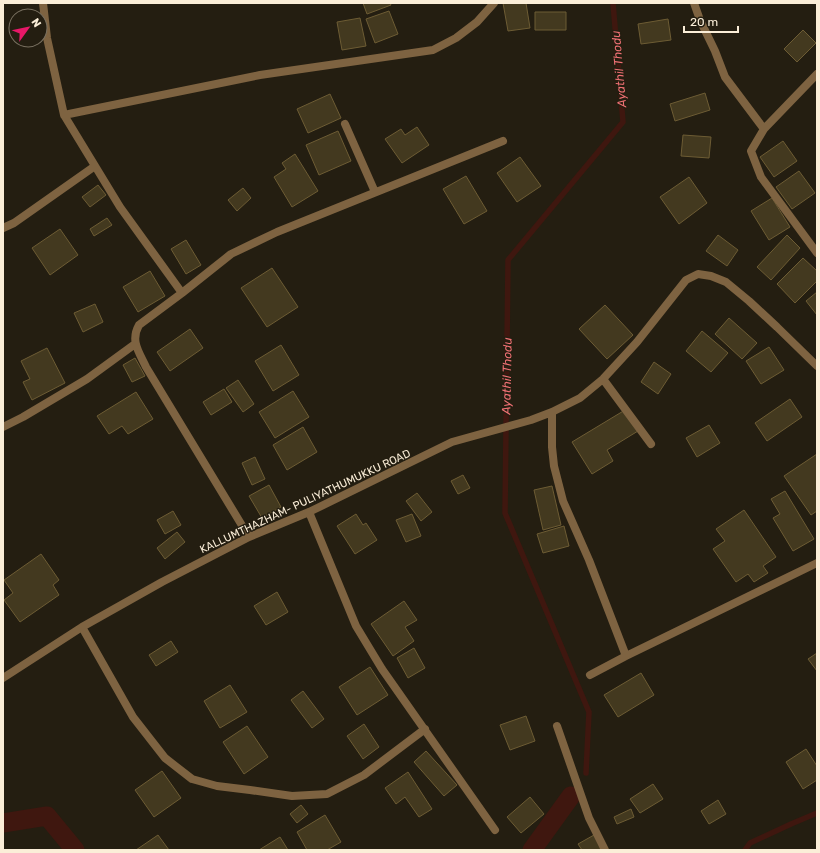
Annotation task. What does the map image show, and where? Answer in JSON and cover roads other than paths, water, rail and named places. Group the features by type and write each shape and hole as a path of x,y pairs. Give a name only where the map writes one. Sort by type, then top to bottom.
{"street":[{"path":"43,3 47,38 64,114 120,207 182,293"},
{"path":"64,114 260,75 433,50 456,38 477,22 494,3"},
{"path":"694,3 725,77 764,129"},
{"path":"817,74 764,129 751,151 760,177 817,253"},
{"path":"345,124 375,192"},
{"path":"249,537 146,367 135,344 135,332 139,325 232,254 277,232 503,141"},
{"path":"3,228 14,223 95,166"},
{"path":"626,656 589,560 563,501 554,466 552,447 552,412 580,398 604,379 637,342 686,280 698,274 711,276 726,282 817,366"},
{"path":"3,427 23,417 87,379 135,344"},
{"path":"604,379 651,444"},
{"name":"KALLUMTHAZHAM- PULIYATHUMUKKU ROAD","path":"3,678 82,627 162,582 249,537 309,512 452,442 531,420 552,412"},
{"path":"309,512 356,626 382,668 494,830"},
{"path":"590,675 817,563"},
{"path":"82,627 133,717 165,758 192,779 217,786 292,796 327,794 364,775 425,730"},
{"path":"557,726 589,818 605,850"}],"waterway":[{"name":"Ayathil Thodu","path":"586,773 589,712 505,513 508,260 623,122 613,3"},
{"path":"532,850 571,796"},
{"path":"745,850 750,843 817,813"},
{"path":"3,823 47,816 75,850"}]}
